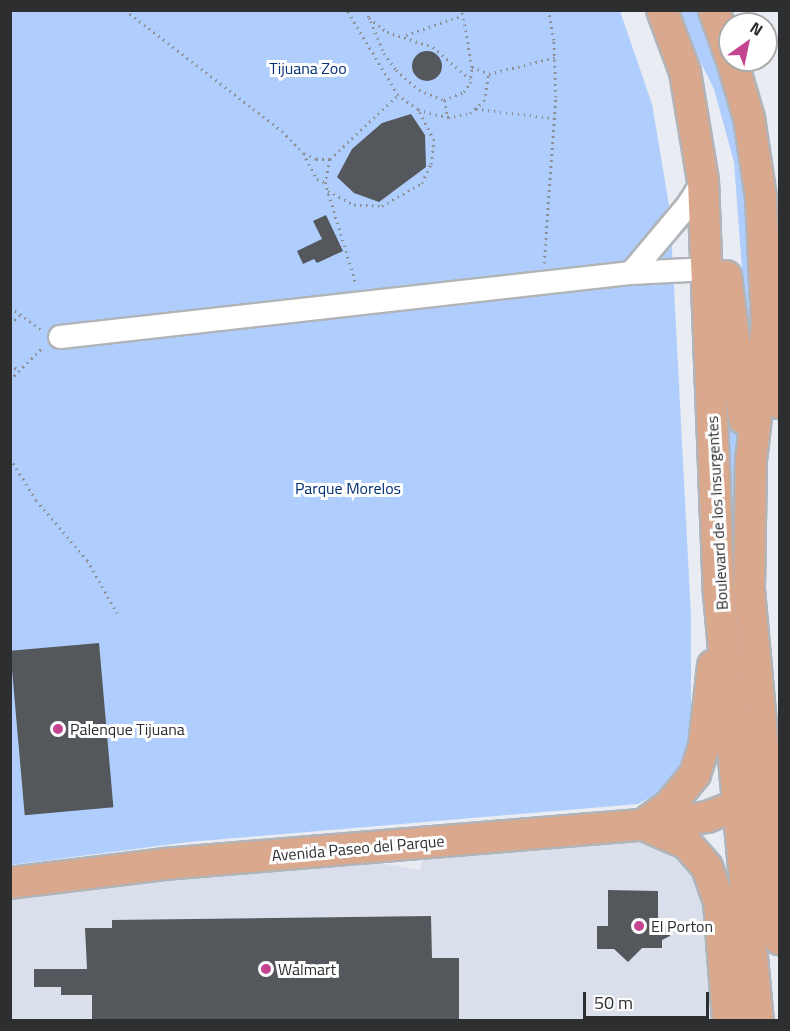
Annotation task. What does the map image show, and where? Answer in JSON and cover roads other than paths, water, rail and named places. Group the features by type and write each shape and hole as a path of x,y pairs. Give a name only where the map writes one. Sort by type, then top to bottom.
{"main road":[{"name":"Boulevard de los Insurgentes","path":"662,10 685,72 703,181 719,594 763,814 780,940"},
{"path":"685,72 704,111 720,176 748,372 751,460 759,502 780,729"},
{"path":"736,72 749,118 761,196 767,324 780,403"},
{"path":"748,372 767,324"},
{"name":"Boulevard de los Insurgentes","path":"751,460 751,634 763,814 758,1020"},
{"path":"719,594 704,746 687,788 643,825 687,844 707,867 719,902 728,1020"},
{"name":"Avenida Paseo del Parque","path":"10,883 164,864 763,814"},
{"path":"701,818 721,857 733,900 745,1020"}],"lane":[{"path":"631,273 688,205 703,181"},
{"path":"60,337 631,273 708,269"}],"place":[{"name":"Palenque Tijuana","path":"58,729"},
{"name":"El Porton","path":"639,926"},
{"name":"Walmart","path":"266,969"}],"park label":[{"name":"Tijuana Zoo","path":"308,68"},
{"name":"Parque Morelos","path":"348,488"}]}
